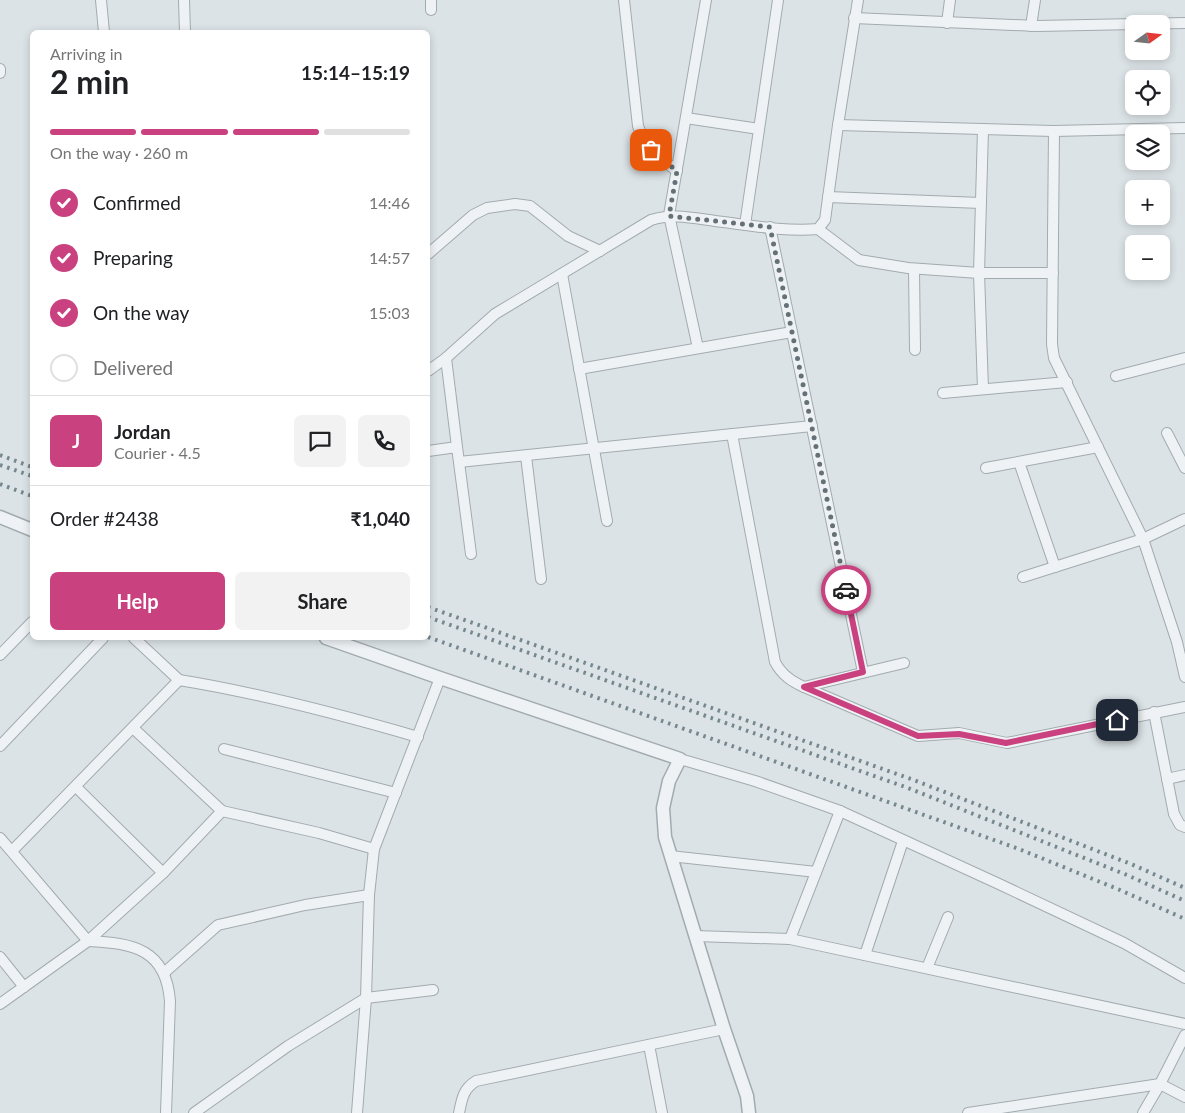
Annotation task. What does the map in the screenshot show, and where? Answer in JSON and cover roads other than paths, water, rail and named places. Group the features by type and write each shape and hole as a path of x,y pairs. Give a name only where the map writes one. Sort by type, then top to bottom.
{"street":[{"path":"101,0 104,30"},
{"path":"184,0 185,30"},
{"path":"624,0 638,126 651,150 677,171"},
{"path":"698,348 669,216 706,0"},
{"path":"745,225 778,0"},
{"path":"818,229 825,220 858,0"},
{"path":"947,23 950,0"},
{"path":"1031,26 1035,0"},
{"path":"854,18 1031,26 1185,23"},
{"path":"686,118 759,129"},
{"path":"838,125 1054,131 1185,128"},
{"path":"983,129 979,273 983,389"},
{"path":"1054,131 1052,344 1054,358 1142,539 1177,642 1185,677"},
{"path":"828,197 981,203"},
{"path":"430,252 473,215 487,208 516,204 530,206 568,236 600,251"},
{"path":"430,370 446,358 495,314 651,220 669,216 745,225 808,230 818,229 859,260 914,268 979,273 1053,272"},
{"path":"770,227 863,672"},
{"path":"914,268 915,350"},
{"path":"562,274 607,521"},
{"path":"579,368 792,332"},
{"path":"446,358 471,554"},
{"path":"1116,376 1185,358"},
{"path":"943,393 1067,382"},
{"path":"459,462 812,426"},
{"path":"1168,433 1185,468"},
{"path":"732,434 775,662 785,675 804,687 918,736 959,734 1006,743 1185,706"},
{"path":"430,451 457,447"},
{"path":"986,468 1098,447"},
{"path":"526,456 541,579"},
{"path":"1018,462 1054,567"},
{"path":"0,518 30,529"},
{"path":"1023,577 1142,539 1185,519"},
{"path":"0,655 30,624"},
{"path":"0,746 101,640"},
{"path":"136,640 179,680 233,688 286,700 418,737"},
{"path":"332,640 680,759 755,781 840,811 1124,943 1185,978"},
{"path":"804,687 904,663"},
{"path":"357,1113 366,998 368,895 374,849 440,678"},
{"path":"12,851 179,680"},
{"path":"1154,712 1174,814 1180,825 1185,827"},
{"path":"133,728 222,811 319,833 374,849"},
{"path":"224,749 396,793"},
{"path":"680,759 669,781 664,808 665,837 724,1029 747,1096 749,1113"},
{"path":"1167,779 1185,775"},
{"path":"76,787 163,873"},
{"path":"0,1004 88,942 163,873 222,811"},
{"path":"790,939 840,811"},
{"path":"0,838 88,942 138,948 153,958 165,972 169,986 170,1001 166,1113"},
{"path":"865,955 902,841"},
{"path":"670,856 816,872"},
{"path":"165,972 218,925 305,905 368,895"},
{"path":"927,968 948,917"},
{"path":"695,936 790,939 1185,1024"},
{"path":"0,957 24,987"},
{"path":"194,1113 288,1046 366,998 433,990"},
{"path":"459,1113 464,1093 476,1081 724,1029"},
{"path":"1143,1113 1185,1035"},
{"path":"650,1045 662,1113"},
{"path":"968,1113 1160,1084 1185,1097"},
{"path":"1026,1113 1031,1104"}],"railway":[{"path":"0,455 30,466"},
{"path":"0,465 30,475"},
{"path":"0,484 30,495"},
{"path":"430,608 911,779 1131,864 1185,888"},
{"path":"430,618 908,788 1127,875 1185,901"},
{"path":"430,638 1019,849 1185,919"}]}
